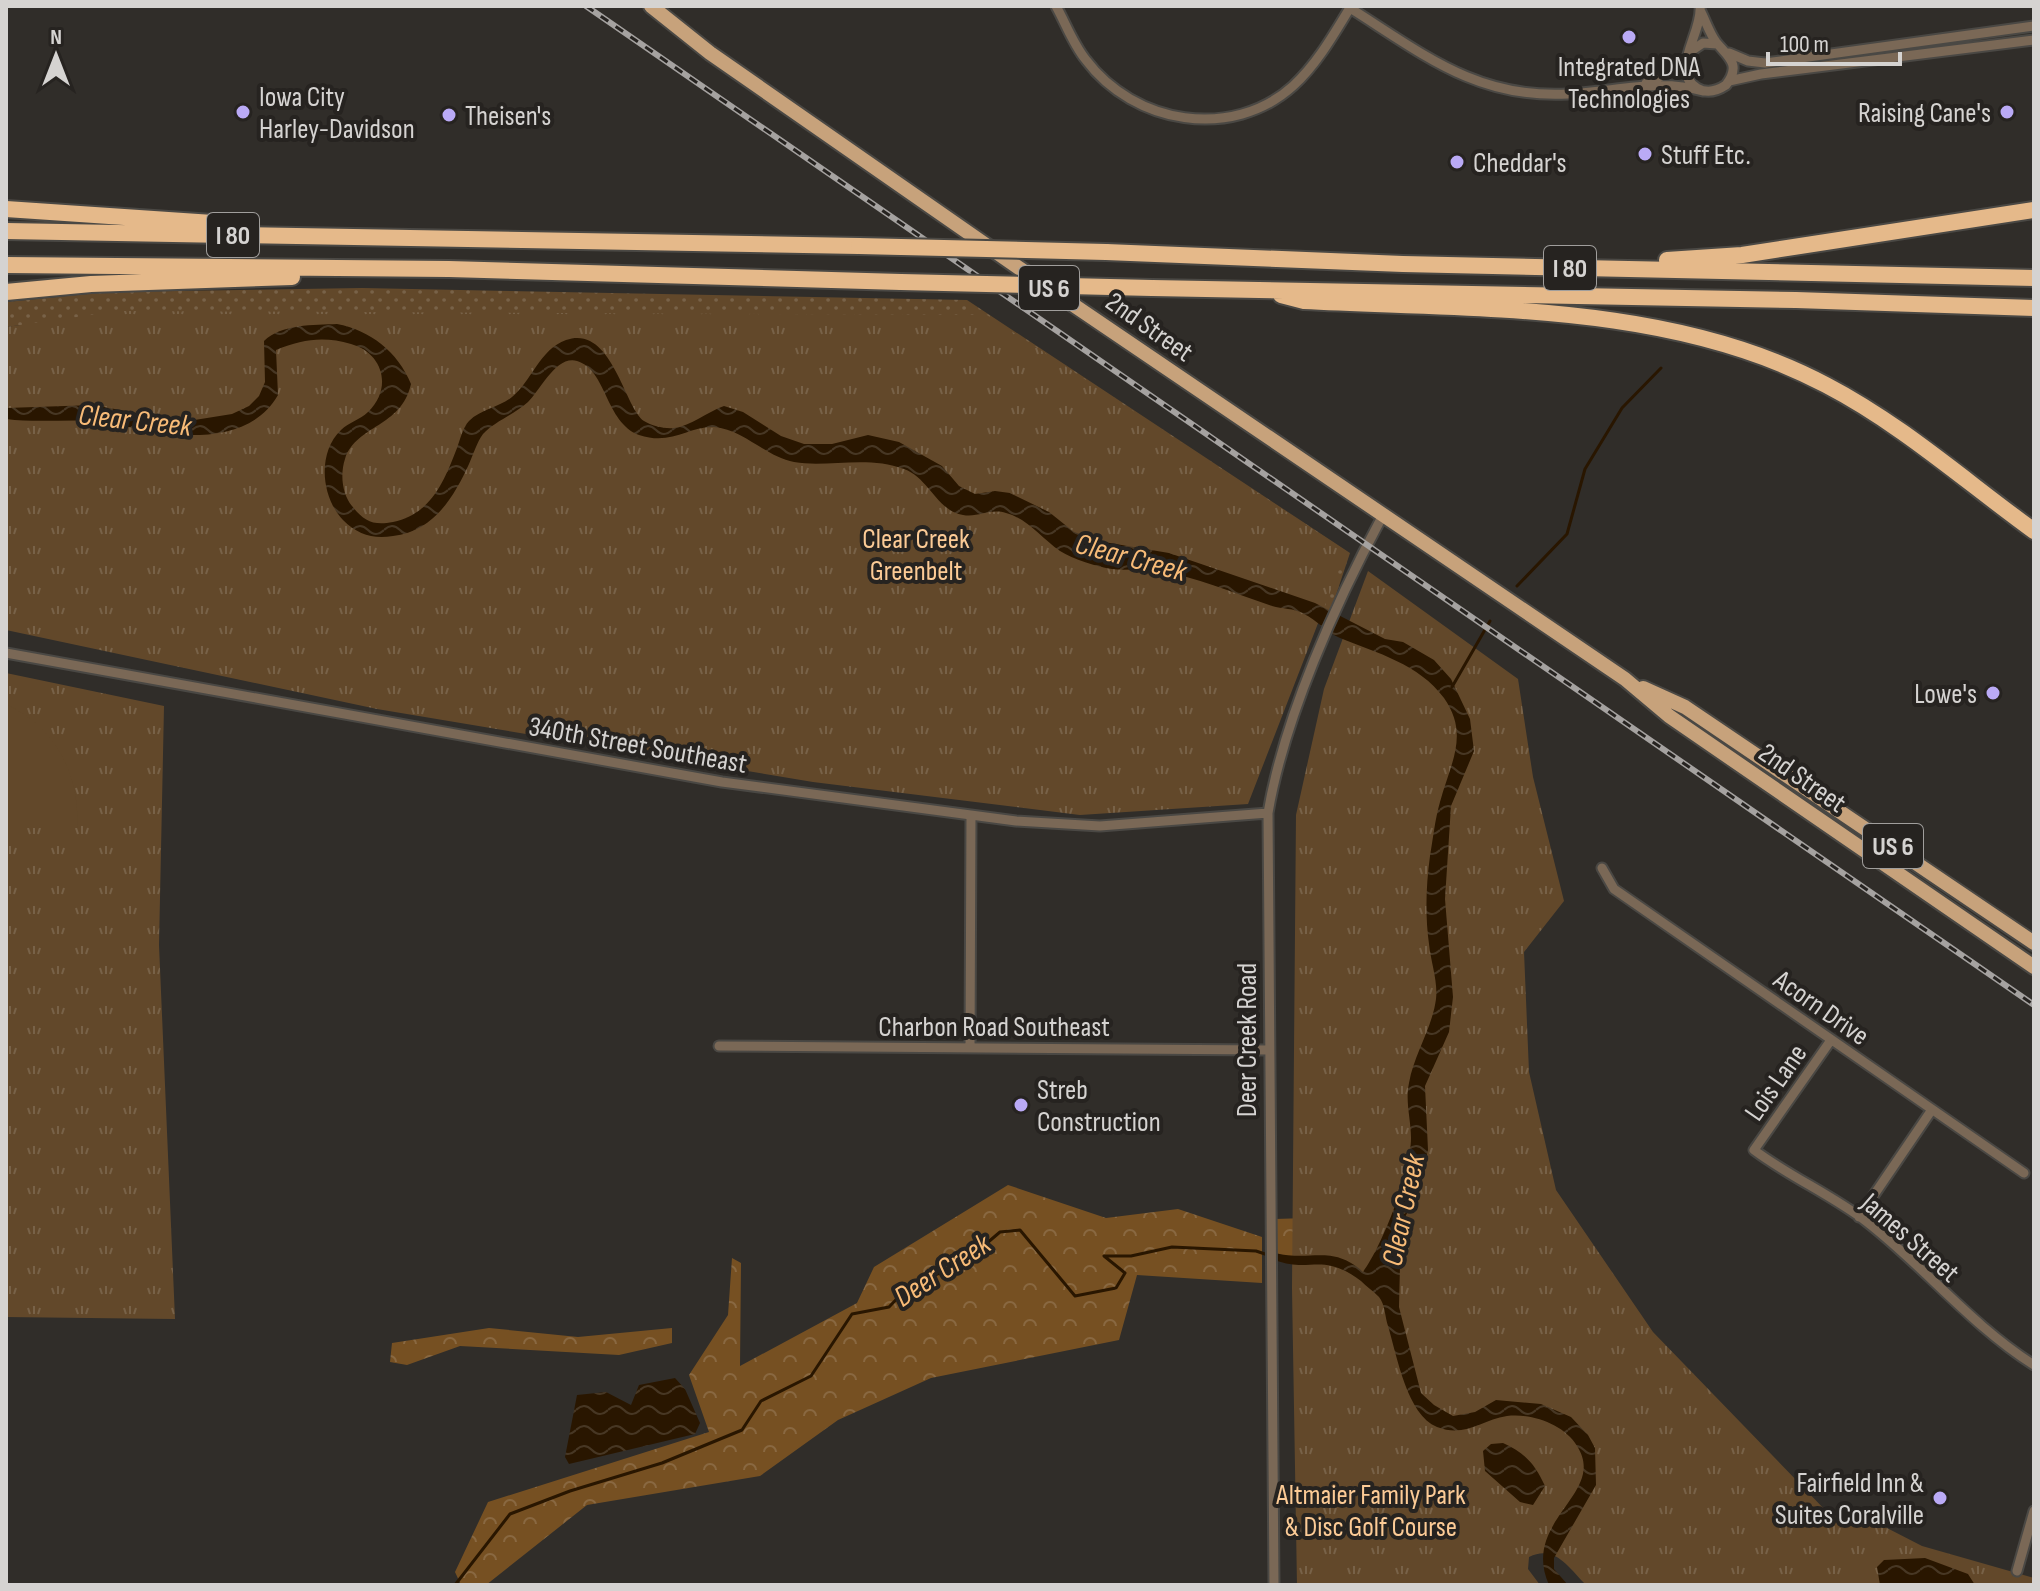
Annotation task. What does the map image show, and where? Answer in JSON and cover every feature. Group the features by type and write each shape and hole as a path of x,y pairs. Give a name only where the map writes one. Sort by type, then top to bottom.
{"highway":[{"path":"6,209 459,239"},
{"path":"1519,266 1742,255 2034,210"},
{"name":"I 80","path":"6,231 859,246 2034,278"},
{"name":"I 80","path":"6,265 449,269 2034,308"},
{"path":"6,292 104,283 449,269"},
{"path":"1252,288 1304,301 1507,312 1622,323 1715,339 1787,366 1855,401 2034,531"}],"main road":[{"name":"2nd Street","path":"651,6 710,53 1019,268 1625,679 1669,716 2034,967"},
{"name":"2nd Street","path":"1625,679 1685,707 2034,943"}],"street":[{"path":"1056,6 1086,61 1113,88 1156,112 1207,119 1248,112 1292,87 1323,50 1350,7 1445,69 1501,91 1573,94 1643,84 1718,90 1729,81 1761,74 2034,40"},
{"path":"1643,84 1684,66 1691,51 1701,9"},
{"path":"1701,9 1717,44 1748,61 1765,63 2034,26"},
{"path":"1691,51 1703,43 1717,44"},
{"path":"1729,53 1734,67 1729,81"},
{"path":"1684,66 1689,82 1703,91"},
{"name":"Deer Creek Road","path":"1274,1585 1269,1283 1268,813 1288,732 1319,653 1382,517"},
{"name":"340th Street Southeast","path":"6,653 722,782 971,815 1100,826 1268,813"},
{"path":"970,1048 971,815"},
{"name":"Acorn Drive","path":"1602,868 1614,889 2024,1173"},
{"name":"Lois Lane","path":"1754,1150 1831,1040"},
{"name":"Charbon Road Southeast","path":"719,1046 1269,1050"},
{"path":"1859,1217 1931,1111"},
{"name":"James Street","path":"1754,1150 1783,1172 1859,1217 1979,1326 2034,1365"},
{"path":"2017,1571 2034,1511"}],"green space":[{"path":"362,288 967,300 1350,553 1330,613 1315,602 21,325 6,327 6,302 108,292"},
{"name":"Clear Creek Greenbelt","path":"119,311 987,315 1346,551 1248,804 1080,815 813,782 377,709 6,630 6,327"},
{"name":"Altmaier Family Park & Disc Golf Course","path":"1368,571 1518,679 1533,777 1564,901 1524,952 1529,1072 1556,1190 1653,1332 1828,1513 1846,1517 1850,1509 1922,1546 2034,1578 2034,1585 1586,1585 1561,1560 1538,1554 1529,1557 1528,1569 1540,1585 1297,1585 1292,1288 1296,815 1324,689"},
{"path":"6,673 164,706 159,945 175,1319 6,1317"},
{"path":"6,704 39,726 61,755 74,789 77,828 6,828"},
{"path":"1008,1185 1106,1218 1178,1209 1262,1237 1262,1283 1137,1275 1119,1340 931,1378 838,1420 760,1476 587,1505 486,1585 461,1585 455,1572 488,1502 709,1432 689,1375 728,1315 732,1258 741,1263 740,1366 857,1303 874,1267"},
{"path":"1307,1218 1299,1259 1275,1253 1275,1219"},
{"path":"489,1328 578,1337 672,1328 672,1343 619,1355 460,1346 407,1365 390,1362 392,1343"}],"water":[{"name":"Clear Creek","path":"337,324 361,331 382,344 399,362 411,384 398,409 359,439 343,465 346,496 361,515 374,523 406,518 427,504 441,484 469,421 519,391 542,358 557,344 582,338 595,344 606,355 637,413 651,424 680,427 724,406 743,412 781,436 804,444 832,444 868,435 899,442 942,466 959,486 975,494 995,491 1010,493 1049,512 1074,532 1104,542 1169,553 1315,603 1385,639 1403,642 1434,660 1451,679 1470,719 1474,751 1451,806 1445,899 1453,997 1449,1032 1425,1086 1428,1150 1419,1190 1401,1225 1399,1307 1421,1393 1434,1405 1453,1416 1475,1412 1496,1400 1541,1404 1571,1417 1588,1435 1595,1448 1596,1485 1554,1558 1554,1569 1568,1585 1549,1585 1543,1562 1553,1525 1582,1479 1584,1463 1571,1438 1555,1426 1526,1416 1507,1416 1465,1429 1437,1427 1418,1410 1411,1398 1379,1297 1361,1281 1336,1267 1287,1264 1275,1260 1275,1253 1331,1256 1341,1258 1363,1272 1387,1226 1401,1188 1410,1152 1409,1083 1436,999 1427,923 1429,867 1437,815 1457,737 1452,712 1434,686 1410,668 1335,635 1300,612 1171,573 1150,569 1112,569 1085,562 1060,551 1028,524 1006,513 968,516 954,512 939,501 920,479 904,469 862,462 794,462 774,455 735,433 714,427 661,438 639,435 619,419 595,375 577,361 562,363 555,368 528,402 483,434 456,489 431,520 407,533 386,537 366,535 343,520 326,487 325,463 333,440 344,427 362,417 376,403 382,382 381,372 371,355 351,344 314,340 276,350 278,395 268,409 255,419 226,432 175,435 98,421 6,419 6,408 94,405 182,422 232,414 249,406 259,396 265,382 264,341 271,335 289,328"},
{"path":"675,1378 685,1389 700,1423 695,1434 569,1464 565,1457 577,1395 606,1392 631,1405 639,1385"},
{"path":"1503,1443 1528,1460 1545,1486 1533,1505 1520,1502 1485,1471 1483,1451 1491,1444"},
{"path":"1925,1558 1968,1574 1975,1585 1880,1585 1877,1567 1884,1560"}],"waterway":[{"path":"1517,586 1567,534 1585,469 1622,408 1661,368"},
{"path":"1452,687 1490,621"},
{"name":"Deer Creek","path":"455,1585 510,1514 570,1491 662,1463 742,1430 761,1401 811,1376 852,1314 889,1307 912,1283 960,1266 1000,1232 1020,1230 1075,1296 1116,1288 1125,1273 1104,1256 1131,1256 1172,1247 1256,1251 1268,1255"}],"railway":[{"path":"586,6 2034,1005"}],"place":[{"name":"Integrated DNA Technologies","path":"1629,37"},
{"name":"Iowa City Harley-Davidson","path":"243,112"},
{"name":"Raising Cane's","path":"2007,112"},
{"name":"Theisen's","path":"449,115"},
{"name":"Stuff Etc.","path":"1645,154"},
{"name":"Cheddar's","path":"1457,162"},
{"name":"Lowe's","path":"1993,693"},
{"name":"Streb Construction","path":"1021,1105"},
{"name":"Fairfield Inn & Suites Coralville","path":"1940,1498"}]}
